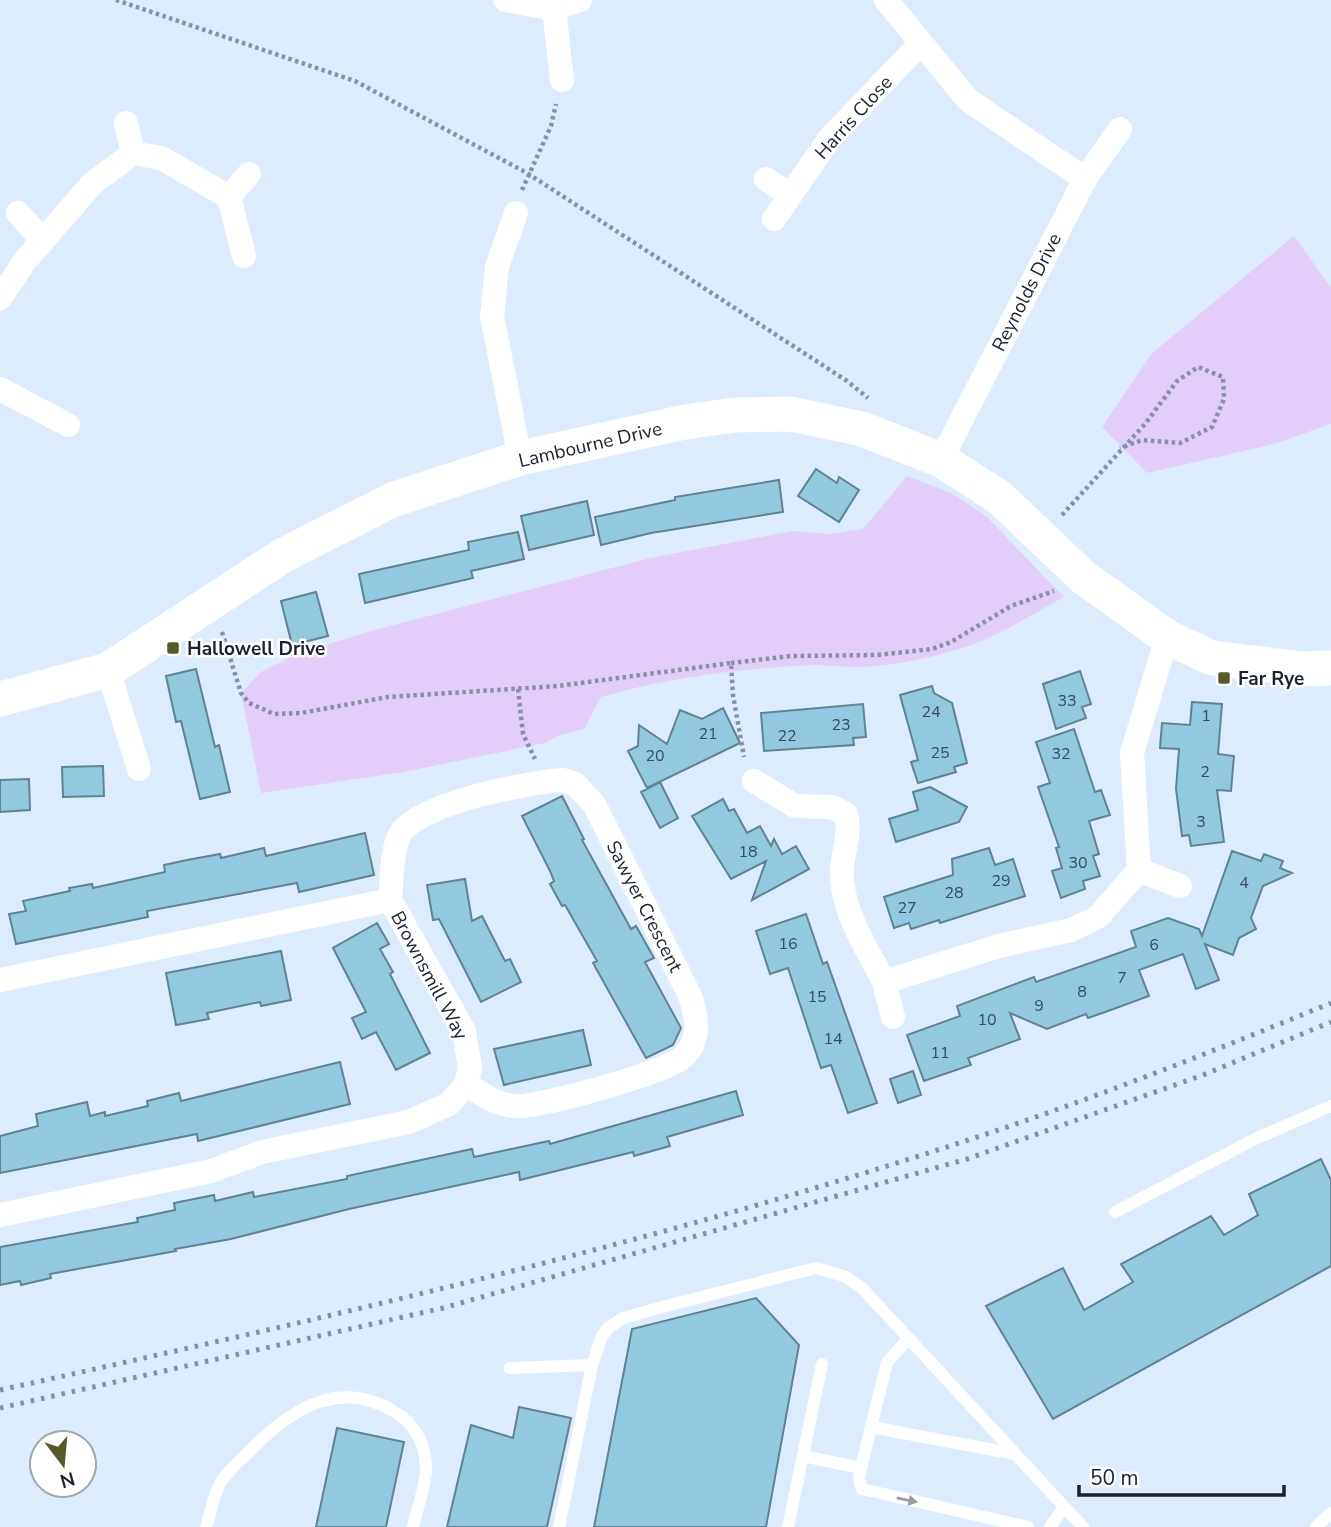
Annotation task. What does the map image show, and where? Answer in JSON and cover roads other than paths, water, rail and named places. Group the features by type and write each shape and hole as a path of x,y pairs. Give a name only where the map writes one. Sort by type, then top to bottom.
{"street":[{"path":"505,0 554,9 580,0"},
{"path":"886,0 968,100 1085,178"},
{"path":"554,9 562,80"},
{"name":"Harris Close","path":"774,219 830,139 920,44"},
{"path":"126,123 133,153"},
{"name":"Reynolds Drive","path":"941,460 1085,178 1120,129"},
{"path":"0,298 43,241 92,184 133,153 161,158 229,197 244,256"},
{"path":"229,197 249,173"},
{"path":"766,179 789,194"},
{"path":"18,213 43,241"},
{"path":"516,213 497,267 492,316 520,458"},
{"path":"0,389 68,425"},
{"name":"Lambourne Drive","path":"0,699 108,670 282,556 392,500 520,458 685,422 734,415 791,414 862,429 941,460 999,497 1083,577 1167,637 1212,658 1301,669 1331,668"},
{"path":"884,982 999,946 1071,930 1098,917 1139,870 1132,753 1167,637"},
{"path":"108,670 139,769"},
{"name":"Sawyer Crescent","path":"390,900 396,844 400,833 410,824 440,807 548,780 563,779 575,784 594,804 691,998 698,1020 695,1038 684,1056 665,1068 544,1102 519,1106 494,1102 466,1084"},
{"path":"754,781 795,806 809,809 832,807 846,814 848,833 842,860 845,899 884,982 893,1017"},
{"path":"1139,870 1180,886"},
{"name":"Brownsmill Way","path":"0,980 390,900 464,1031 469,1052 466,1084"},
{"path":"0,1214 211,1171 262,1152 409,1122 449,1104 466,1084"}],"lane":[{"path":"1115,1212 1255,1139 1331,1107"},
{"path":"559,1527 592,1365 602,1336 624,1318 816,1268 844,1276 862,1288 1083,1527"},
{"path":"909,1338 887,1362 859,1484 867,1492 1028,1527"},
{"path":"788,1527 822,1364"},
{"path":"510,1368 592,1365"},
{"path":"206,1527 220,1483 246,1455 282,1420 329,1397 354,1397 383,1405 408,1420 420,1437 426,1471 413,1527"},
{"path":"871,1427 1016,1454"},
{"path":"803,1456 861,1468"},
{"path":"1050,1527 1064,1507"},
{"path":"1316,1527 1331,1513"}],"railway":[{"path":"0,1390 362,1308 722,1215 959,1143 1053,1111 1331,1003"},
{"path":"0,1408 443,1308 967,1159 1203,1075 1331,1022"}],"place":[{"name":"Hallowell Drive","path":"173,648"},
{"name":"Far Rye","path":"1224,678"}]}
